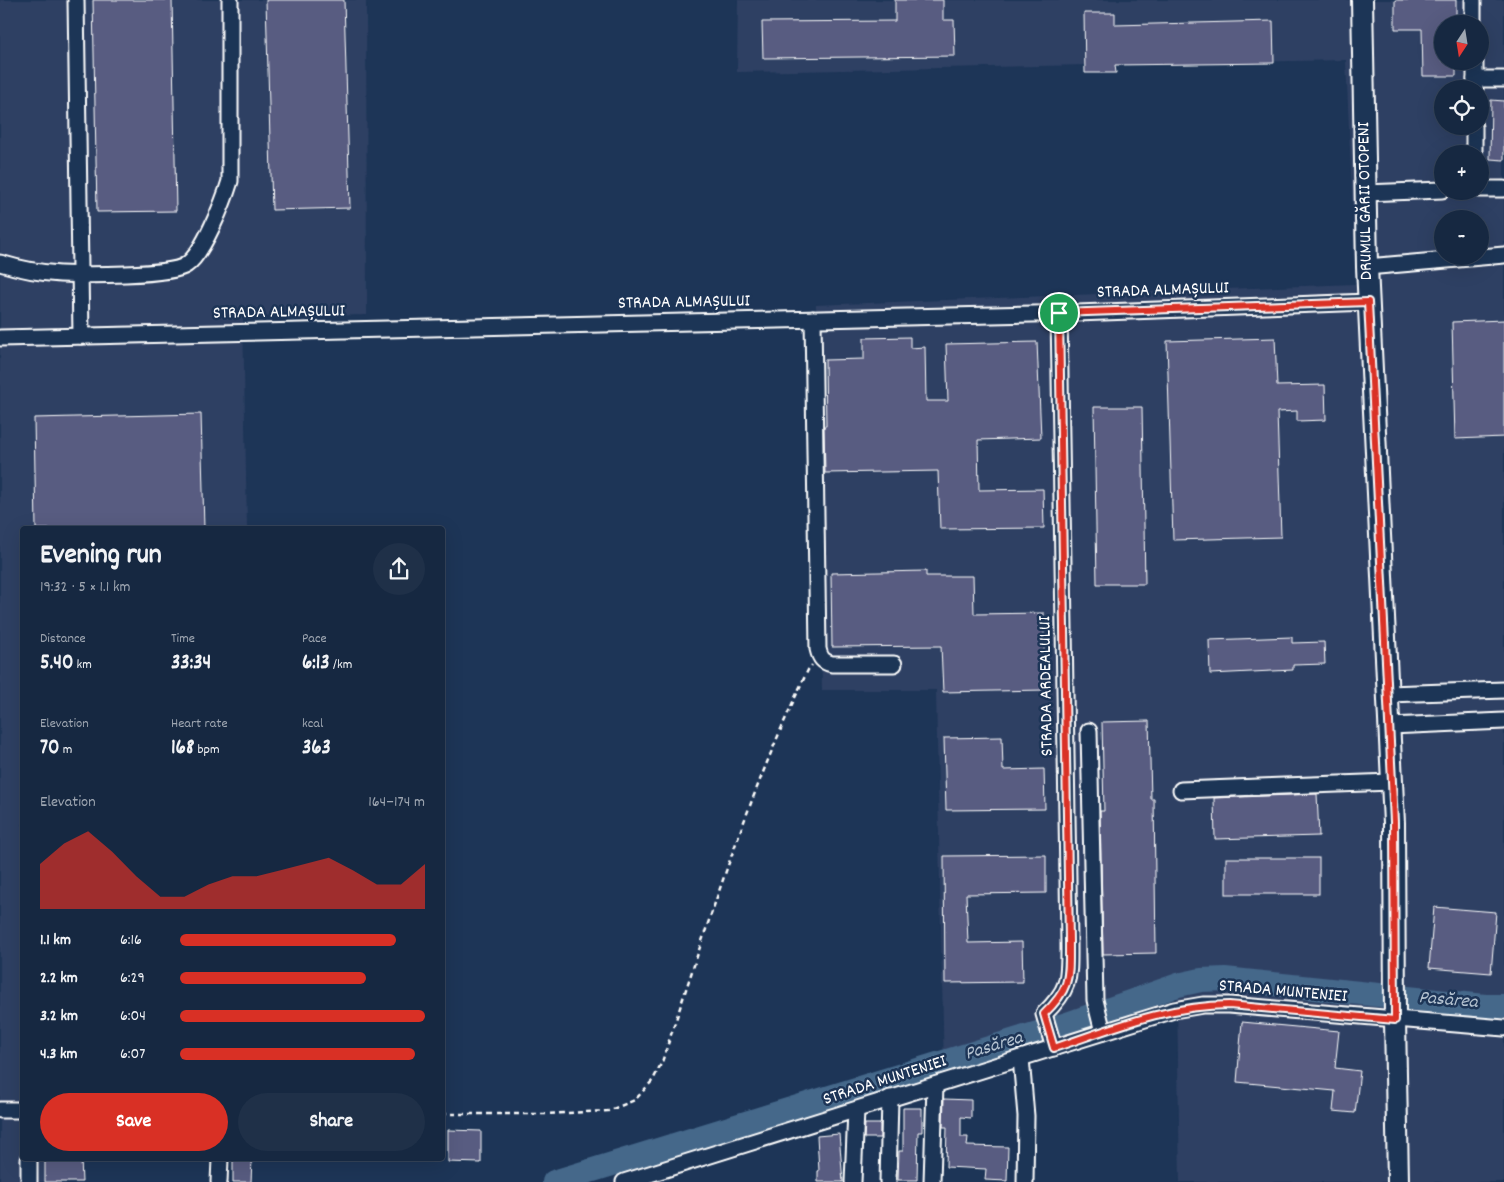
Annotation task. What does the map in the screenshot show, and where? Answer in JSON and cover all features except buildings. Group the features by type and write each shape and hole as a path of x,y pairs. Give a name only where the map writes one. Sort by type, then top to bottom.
{"main road":[{"name":"DRUMUL GĂRII OTOPENI","path":"1362,0 1368,302 1390,726 1396,885 1395,1020 1398,1182"}],"street":[{"path":"76,0 81,336"},
{"path":"0,263 34,271 80,274 163,272 176,270 186,265 203,242 224,202 230,181 230,0"},
{"path":"1473,0 1474,15"},
{"path":"1489,82 1504,79"},
{"path":"1489,189 1504,189"},
{"path":"1365,193 1434,190"},
{"path":"1367,267 1504,254"},
{"name":"STRADA ALMAȘULUI","path":"0,338 1059,313 1368,302"},
{"name":"STRADA ARDEALULUI","path":"1053,1044 1044,1014 1064,992 1069,977 1059,313"},
{"path":"813,319 818,649 820,657 824,662 832,664 894,664"},
{"path":"1388,694 1504,690"},
{"path":"1390,726 1504,721"},
{"path":"1088,731 1095,1000 1102,1026"},
{"path":"1181,790 1392,782"},
{"name":"STRADA MUNTENIEI","path":"624,1182 1020,1058 1102,1026 1174,1010 1203,1005 1229,1005 1504,1028"},
{"path":"1020,1058 1026,1116 1025,1182"},
{"path":"932,1182 935,1085"},
{"path":"888,1182 890,1098"},
{"path":"0,1110 20,1110"},
{"path":"853,1182 856,1110"},
{"path":"28,1161 29,1182"},
{"path":"219,1182 220,1161"}],"path":[{"path":"445,1114 546,1114 608,1111 635,1100 653,1080 662,1062 725,872 782,722 808,670 820,657"}],"shaded area":[{"path":"0,0 366,0 367,315 243,317 247,526 20,526 20,1161 83,1161 82,1182 0,1182"},
{"path":"738,0 1504,0 1504,1182 1180,1182 1177,996 1105,1022 944,1072 936,690 822,690 816,305 1356,284 1346,60 737,72"}],"waterway":[{"name":"Pasărea","path":"554,1182 1067,1024 1178,985 1201,980 1225,979 1485,1006 1504,1006"}],"route":[{"path":"1368,302 1394,822 1396,885 1395,1020 1229,1005 1203,1005 1174,1010 1054,1048 1044,1014 1064,992 1069,977 1059,313 1368,302"}]}
